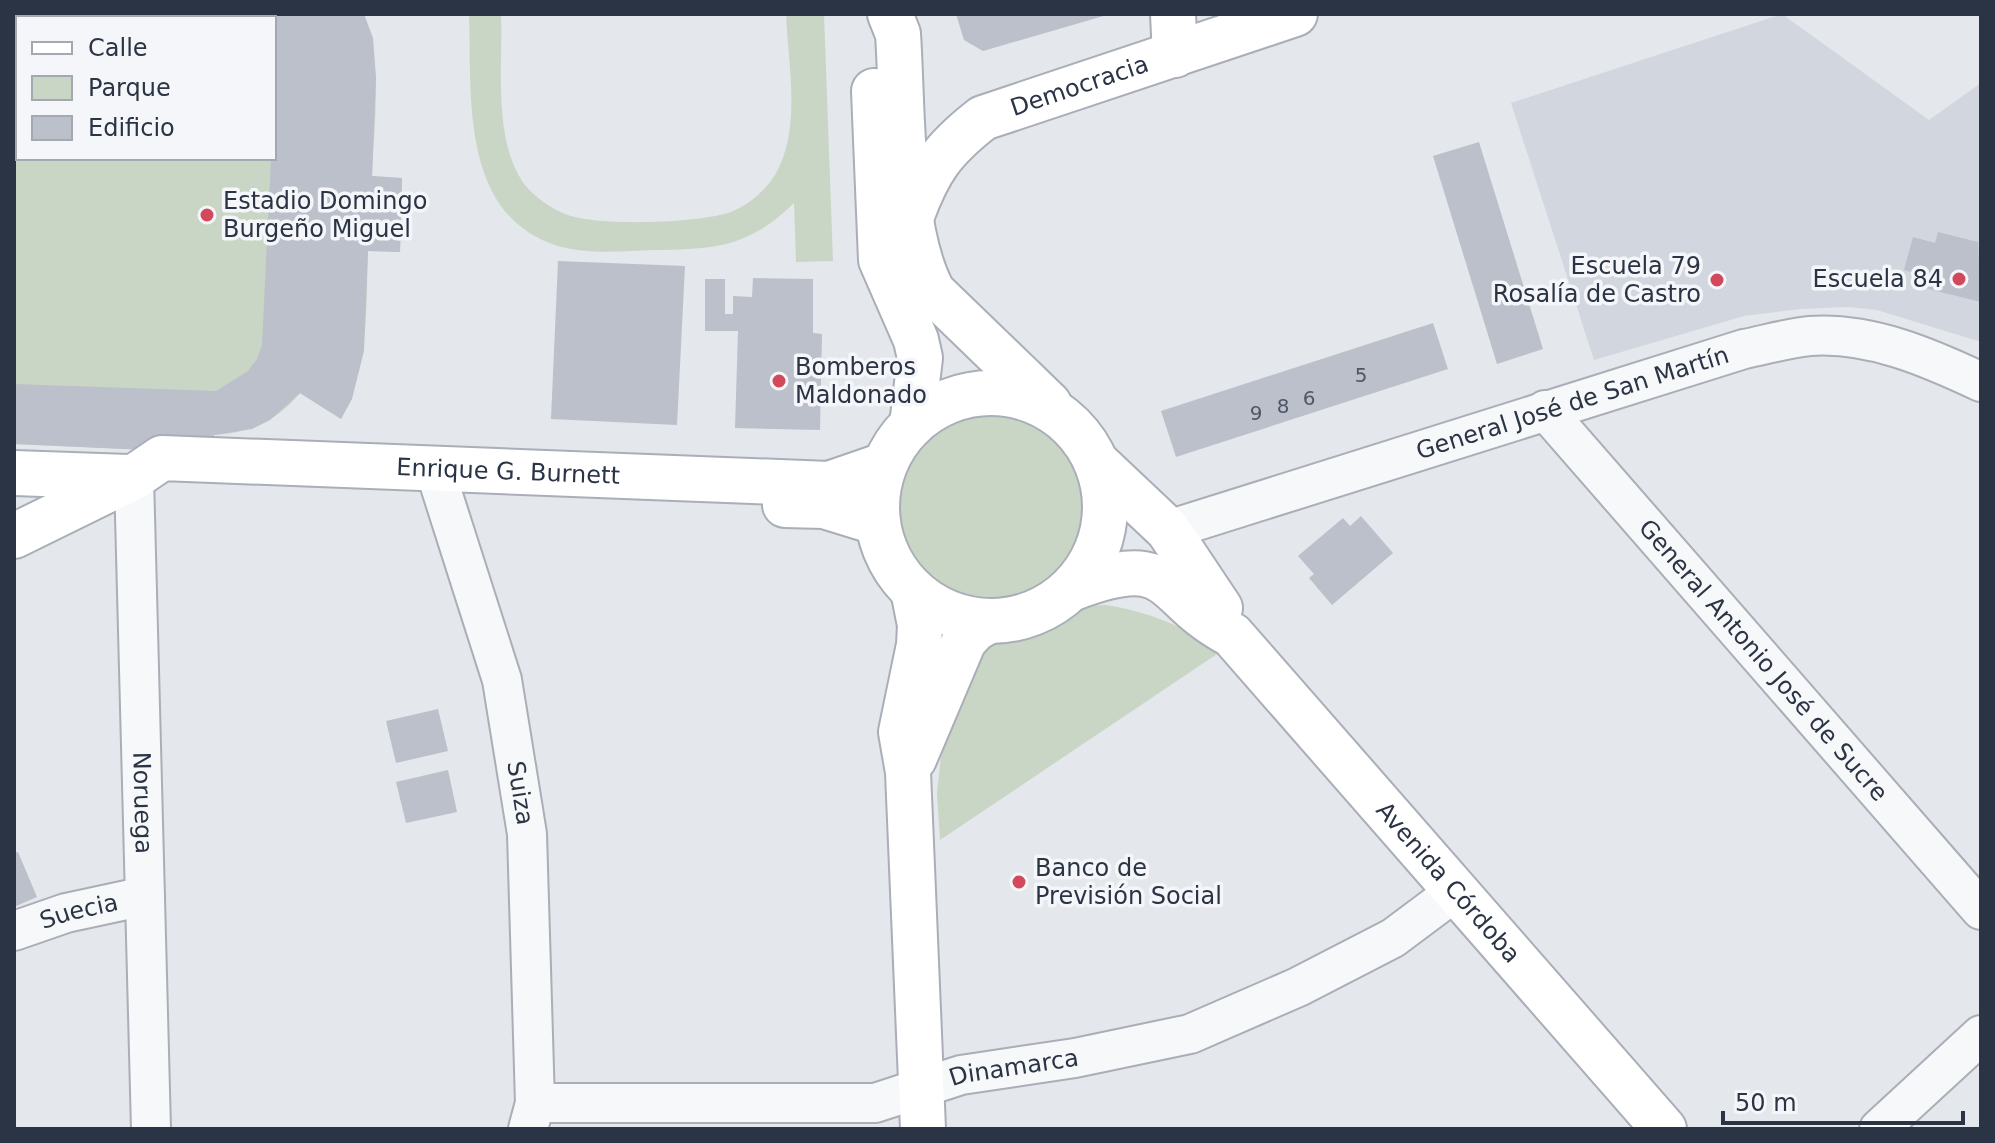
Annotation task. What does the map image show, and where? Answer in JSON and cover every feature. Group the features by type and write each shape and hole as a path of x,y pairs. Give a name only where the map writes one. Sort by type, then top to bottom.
{"street":[{"path":"880,14 872,37 878,232 890,288 916,340 920,358 912,425"},
{"path":"890,14 898,34 911,218 920,269 933,292 1071,425 1097,463 1104,485 1103,530 1097,552 1071,589 1034,613 989,621 975,629 964,641 908,772"},
{"name":"Democracia","path":"911,218 927,174 951,143 983,118 1174,34 1295,14"},
{"name":"General José de San Martín","path":"1168,530 1744,349 1811,336 1872,340 1934,360 1981,382"},
{"path":"989,621 940,609 913,590 891,563 876,522 878,488 884,465 912,425 949,401 992,393 1035,401 1071,425"},
{"name":"General Antonio José de Sucre","path":"1545,410 1981,910"},
{"name":"Enrique G. Burnett","path":"19,533 134,477 162,458 824,506 876,522"},
{"name":"Avenida Córdoba","path":"1097,463 1168,530 1228,620 1232,635"},
{"name":"Enrique G. Burnett","path":"438,480 829,484 884,465"},
{"path":"14,474 134,477"},
{"path":"14,474 28,490 31,511 19,533"},
{"name":"Noruega","path":"134,477 151,1129"},
{"name":"Suiza","path":"438,480 502,680 527,834 532,1116"},
{"name":"Avenida Córdoba","path":"1071,589 1113,574 1147,574 1173,586 1215,626 1232,635 1664,1129"},
{"path":"913,590 920,625 919,645 901,732 908,772 922,1108"},
{"name":"Dinamarca","path":"532,1116 875,1103 922,1108 961,1075 1075,1058 1190,1034 1298,987 1393,938 1456,891"},
{"name":"Suecia","path":"14,931 66,913 145,896"},
{"path":"1879,1129 1981,1035"}],"shaded area":[{"path":"1782,14 1929,120 1981,83 1981,342 1877,310 1848,307 1800,309 1744,316 1594,360 1511,103"}],"green space":[{"name":"Estadio Domingo Burgeño Miguel","path":"14,14 364,14 374,54 375,74 372,176 402,178 400,252 368,251 366,316 357,379 341,419 300,393 282,411 262,424 239,432 214,435 214,453 14,444"},
{"path":"469,14 501,14 503,122 513,163 526,187 551,207 571,216 605,221 650,222 728,213 748,203 766,187 783,157 791,117 786,14 824,14 833,261 796,262 794,203 778,218 746,237 730,243 696,248 582,251 558,246 526,230 503,208 487,180 478,149 472,115"},
{"path":"991,393 1013,395 1035,402 1072,426 1096,463 1103,485 1103,529 1096,551 1072,588 1035,612 1013,619 991,621 969,619 947,612 910,588 886,551 879,529 877,507 879,485 886,463 910,426 947,402 969,395"},
{"path":"1105,605 1137,611 1166,622 1223,650 940,840 937,793 942,748 974,651 1003,633 1026,630 1071,607"}],"building":[{"path":"251,14 364,14 373,38 376,78 372,176 402,178 400,252 368,251 364,351 352,399 341,419 300,393 270,420 252,429 214,435 214,453 14,444 14,384 216,391 248,371 257,359 262,345 271,160 276,160 276,16"},
{"path":"956,14 1107,15 983,51 964,40"},
{"path":"1479,142 1543,349 1497,364 1433,156"},
{"path":"1938,232 1978,242 1981,302 1924,288 1927,276 1904,270 1913,237 1935,243"},
{"path":"558,261 685,266 677,425 551,419"},
{"name":"Bomberos Maldonado","path":"753,278 813,279 813,333 822,334 820,430 735,428 738,331 705,331 705,279 725,279 725,314 733,314 733,296 752,297"},
{"path":"1433,323 1448,369 1176,457 1161,411"},
{"path":"1361,516 1393,553 1332,605 1309,578 1314,574 1298,556 1343,518 1350,526"},
{"path":"438,709 448,751 396,763 386,721"},
{"path":"448,770 457,812 406,823 396,782"},
{"path":"18,852 37,897 14,907 14,853"}],"place":[{"name":"Estadio Domingo Burgeño Miguel","path":"207,215"},
{"name":"Escuela 84","path":"1959,279"},
{"name":"Escuela 79 Rosalía de Castro","path":"1717,280"},
{"name":"Bomberos Maldonado","path":"779,381"},
{"name":"Banco de Previsión Social","path":"1019,882"}]}
